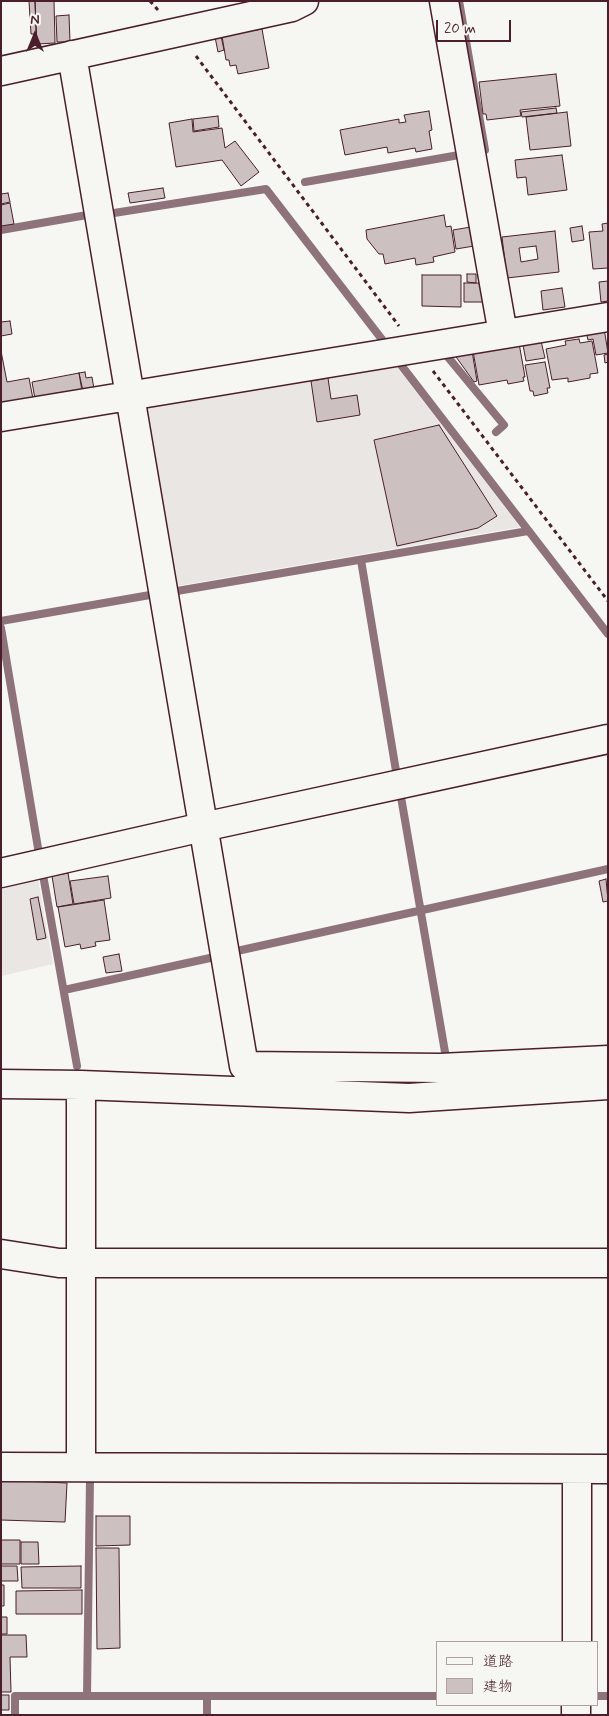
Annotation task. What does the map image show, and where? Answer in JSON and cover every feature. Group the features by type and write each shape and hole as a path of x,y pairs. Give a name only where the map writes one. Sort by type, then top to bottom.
{"street":[{"path":"1,71 292,7 304,1"},
{"path":"444,1 503,334"},
{"path":"72,56 244,1066 440,1068 608,1060"},
{"path":"1,417 608,317"},
{"path":"1,873 608,739"},
{"path":"1,1084 80,1085 409,1098 608,1085"},
{"path":"80,1085 80,1467"},
{"path":"1,1254 59,1263 608,1263"},
{"path":"1,1467 608,1469"},
{"path":"576,1641 577,1469"}],"path":[{"path":"150,1 178,32 608,601"}],"shaded area":[{"path":"393,362 520,527 171,587 141,419 152,403"},
{"path":"37,874 53,964 1,976 1,882"}],"building":[{"path":"29,1 35,1 36,34 31,34"},
{"path":"35,1 54,1 55,43 37,44"},
{"path":"69,15 70,42 57,42 56,16"},
{"path":"262,29 269,68 238,74 236,65 230,66 229,60 226,60 222,36"},
{"path":"221,36 224,50 218,52 215,37"},
{"path":"556,74 560,106 520,110 521,116 487,120 486,114 483,114 479,82"},
{"path":"556,108 557,113 522,117 521,112"},
{"path":"429,111 432,130 429,131 432,149 416,152 415,148 388,153 387,147 345,155 340,130 399,119 399,123 406,122 404,115"},
{"path":"567,112 571,146 530,150 526,117"},
{"path":"218,116 219,127 194,131 193,119"},
{"path":"192,119 193,132 222,128 225,148 235,141 259,172 241,186 222,160 176,167 169,123"},
{"path":"562,155 567,190 528,195 526,177 517,178 515,160"},
{"path":"163,188 165,198 130,203 128,193"},
{"path":"8,193 10,202 1,204 1,194"},
{"path":"10,203 14,224 1,226 1,205"},
{"path":"444,215 446,227 451,226 455,252 433,257 434,262 416,265 415,258 385,264 383,254 379,254 367,239 366,230"},
{"path":"608,223 608,268 593,269 589,232 603,231 602,224"},
{"path":"582,226 584,240 572,242 570,228"},
{"path":"471,227 474,246 456,249 453,230"},
{"path":"555,231 559,272 507,278 502,237","holes":["536,246 538,259 521,262 519,248"]},
{"path":"467,274 476,274 476,283 467,282"},
{"path":"422,275 461,275 461,307 422,306"},
{"path":"608,281 608,301 601,302 599,282"},
{"path":"464,283 483,283 483,302 464,302"},
{"path":"562,288 565,307 543,310 541,291"},
{"path":"10,321 12,334 1,336 1,322"},
{"path":"604,328 608,353 596,355 593,339 588,340 586,331"},
{"path":"579,339 580,343 592,341 598,373 590,374 590,378 568,382 568,378 552,380 546,349 566,345 565,341"},
{"path":"541,341 545,358 526,361 523,345"},
{"path":"519,343 525,377 523,377 524,381 508,384 507,380 479,385 473,351"},
{"path":"1,351 7,382 29,378 33,399 1,405"},
{"path":"472,351 477,381 474,382 454,354"},
{"path":"608,354 608,362 605,363 604,355"},
{"path":"545,362 550,388 547,388 548,393 534,396 533,391 530,391 525,365"},
{"path":"85,372 86,378 92,377 94,389 83,391 79,373"},
{"path":"79,373 82,391 35,399 32,382"},
{"path":"328,378 331,399 357,395 360,415 317,422 311,381"},
{"path":"439,425 497,516 478,528 397,546 374,440"},
{"path":"68,873 73,904 57,907 52,876"},
{"path":"108,876 111,898 74,904 70,881"},
{"path":"606,879 608,901 603,902 599,881"},
{"path":"38,897 46,938 37,940 30,899"},
{"path":"104,900 110,940 95,942 96,946 81,949 80,944 65,947 58,907"},
{"path":"119,954 122,971 106,973 103,957"},
{"path":"1,1480 67,1483 65,1522 1,1520"},
{"path":"96,1516 130,1516 130,1545 96,1546"},
{"path":"1,1540 20,1540 20,1564 1,1564"},
{"path":"21,1542 38,1542 39,1564 21,1564"},
{"path":"96,1548 119,1548 120,1648 97,1649"},
{"path":"1,1566 17,1566 18,1581 1,1581"},
{"path":"81,1566 81,1588 22,1588 21,1567"},
{"path":"1,1585 4,1585 4,1606 1,1606"},
{"path":"82,1590 82,1614 16,1614 16,1591"},
{"path":"1,1617 7,1617 7,1634 1,1634"},
{"path":"1,1635 26,1635 27,1657 10,1657 11,1692 1,1692"},
{"path":"1,1695 9,1695 9,1710 1,1710"}],"waterway":[{"path":"459,1 485,150"},
{"path":"305,182 459,155"},
{"path":"114,213 266,189 384,342"},
{"path":"1,230 87,215"},
{"path":"447,356 504,425 496,432"},
{"path":"401,365 608,634"},
{"path":"177,591 528,531"},
{"path":"361,560 396,771"},
{"path":"1,621 150,595"},
{"path":"1,628 38,848"},
{"path":"401,797 445,1052"},
{"path":"237,951 608,869"},
{"path":"43,875 77,1066"},
{"path":"64,990 210,958"},
{"path":"367,1083 453,1082"},
{"path":"87,1696 90,1479"},
{"path":"15,1715 15,1696 436,1696"},
{"path":"207,1696 207,1715"},
{"path":"599,1696 608,1696"}]}
